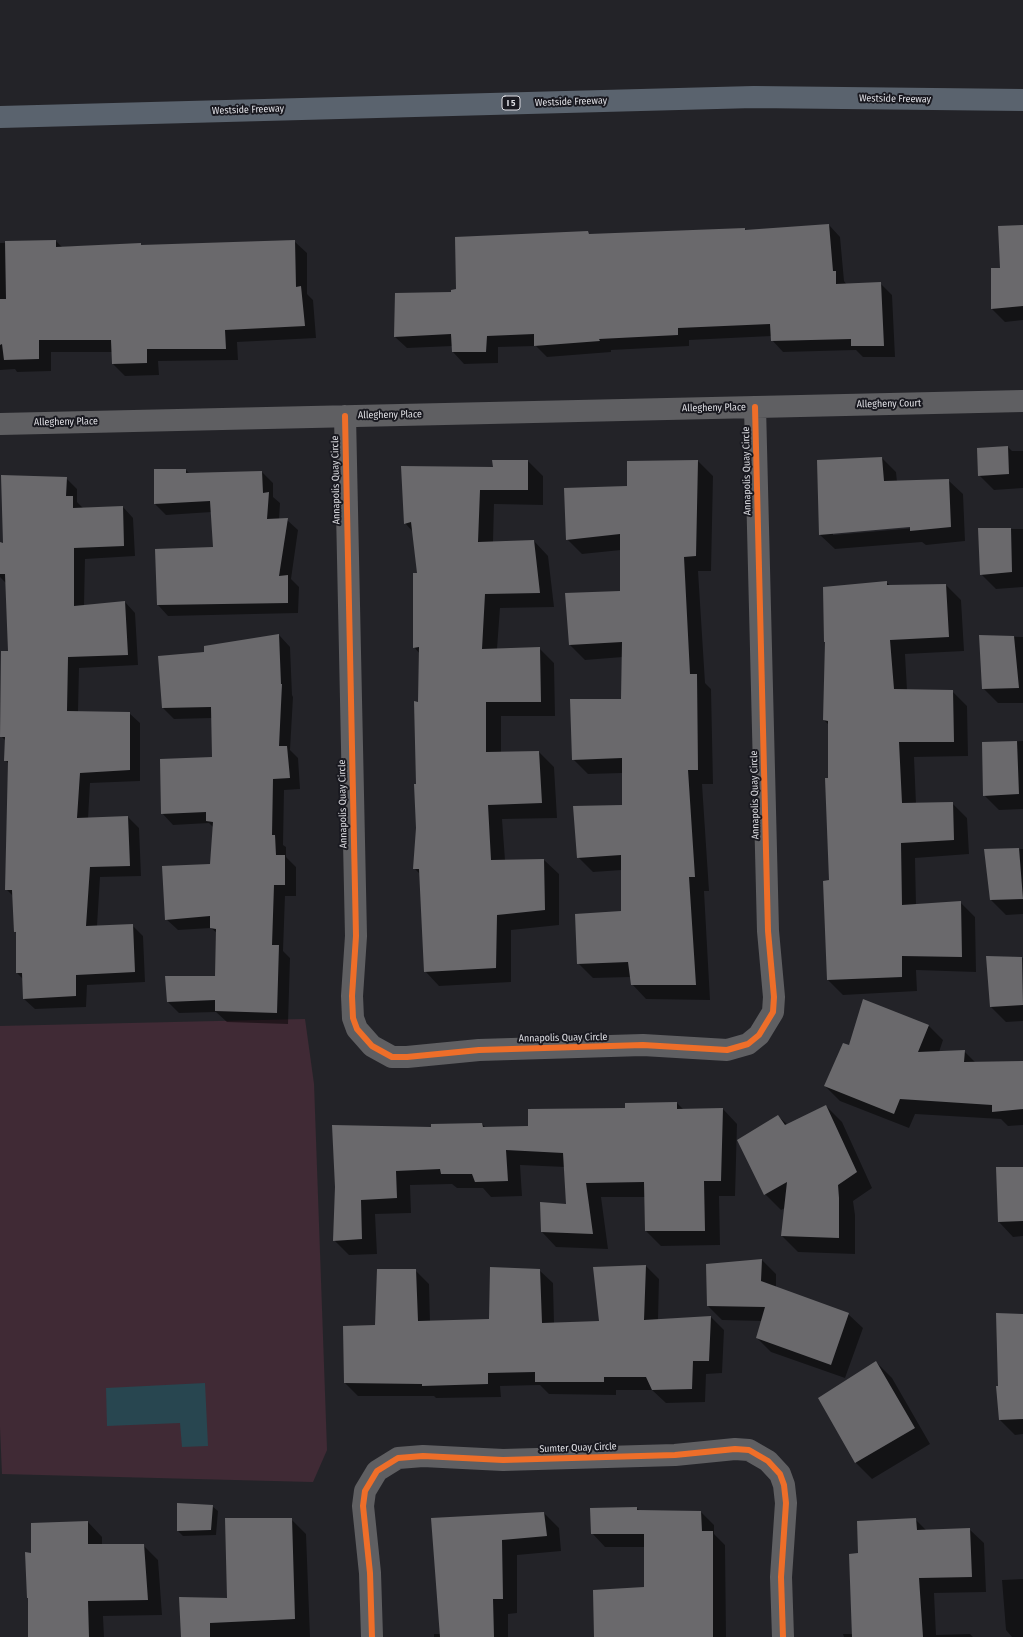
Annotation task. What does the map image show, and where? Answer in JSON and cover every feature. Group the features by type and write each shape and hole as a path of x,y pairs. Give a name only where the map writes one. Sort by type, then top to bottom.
{"highway":[{"name":"Westside Freeway","path":"0,117 754,97 1023,100"}],"street":[{"name":"Allegheny Court","path":"755,407 1023,401"},
{"name":"Allegheny Place","path":"0,424 755,407"},
{"name":"Annapolis Quay Circle","path":"345,416 356,936 352,996 353,1018 357,1029 372,1046 392,1057 407,1057 479,1050 643,1046 727,1050 748,1044 760,1035 772,1012 774,998 768,931 755,407"},
{"name":"Sumter Quay Circle","path":"372,1637 370,1572 363,1506 365,1491 377,1471 398,1458 423,1456 502,1460 675,1455 735,1449 749,1450 768,1461 780,1474 784,1485 786,1503 781,1577 783,1637"}],"shaded area":[{"path":"305,1019 314,1084 327,1450 313,1482 2,1474 0,1427 0,1026"}],"water":[{"path":"205,1383 208,1446 182,1447 180,1423 107,1426 106,1388"}],"building":[{"path":"829,224 833,271 836,271 836,284 881,282 884,346 851,346 851,339 771,341 770,324 678,328 678,335 599,339 600,341 534,346 534,334 487,336 486,352 452,352 451,334 394,337 395,293 451,292 451,290 456,289 455,237 588,231 589,234 745,228 745,230"},
{"path":"1023,225 1023,306 991,309 991,268 1000,268 998,226"},
{"path":"56,240 56,247 141,243 141,245 295,240 296,287 301,286 305,326 225,330 226,349 147,349 147,363 112,364 111,340 39,340 39,359 4,360 2,344 0,345 0,299 6,299 5,241"},
{"path":"1008,446 1009,474 978,476 977,448"},
{"path":"882,457 884,481 949,479 951,527 910,531 910,527 819,535 817,460"},
{"path":"492,460 528,460 528,490 480,490 478,542 534,540 540,593 485,594 482,649 540,647 541,702 486,702 486,752 539,751 542,803 488,805 491,860 544,859 545,910 497,915 496,968 424,972 419,869 413,869 416,828 414,784 416,784 414,701 418,702 419,647 413,648 413,573 417,573 411,522 404,524 401,466 493,467"},
{"path":"698,460 696,556 684,557 690,674 697,674 698,770 688,770 695,877 689,877 696,985 631,985 628,962 577,964 575,914 621,911 621,855 577,858 573,806 622,805 622,758 572,760 570,699 621,699 622,642 569,645 565,593 620,591 620,534 566,540 564,488 627,486 627,461"},
{"path":"154,469 186,469 186,473 262,471 263,493 269,492 267,519 288,518 279,576 288,575 288,603 157,605 155,549 213,547 210,501 154,504"},
{"path":"1,475 67,477 66,496 73,496 73,508 123,506 124,546 74,548 74,606 125,601 128,655 68,657 67,711 130,712 130,770 80,773 77,818 128,816 130,866 90,867 86,926 133,924 135,972 76,975 76,996 23,999 22,973 16,973 16,932 14,932 12,890 5,890 8,761 4,761 5,737 0,737 1,651 8,651 5,574 0,574 0,542 3,543"},
{"path":"978,528 1011,528 1012,572 980,575"},
{"path":"887,581 887,585 946,584 949,637 890,640 894,689 953,690 954,742 899,742 902,803 953,802 954,840 901,843 902,905 961,901 962,957 902,956 902,977 827,980 823,881 829,880 825,778 828,778 828,721 823,720 825,642 823,587"},
{"path":"279,634 282,684 279,746 287,746 290,778 273,779 272,835 275,835 276,855 285,855 285,885 274,885 272,945 279,945 277,1013 215,1011 215,1000 167,1002 165,976 215,976 216,929 210,928 210,916 165,920 162,866 210,864 213,822 206,821 206,812 161,814 160,759 212,757 211,707 162,708 158,656 204,652 204,646"},
{"path":"979,635 1014,636 1019,688 982,689"},
{"path":"1017,741 1019,794 983,796 982,742"},
{"path":"1019,848 1023,899 990,900 984,849"},
{"path":"986,956 1022,957 1023,1005 990,1007"},
{"path":"863,999 929,1025 918,1052 965,1050 964,1062 1023,1061 1023,1109 992,1112 992,1105 900,1099 894,1114 824,1086 843,1043 849,1045"},
{"path":"677,1102 677,1109 723,1108 721,1181 704,1181 705,1231 645,1231 644,1182 586,1183 593,1234 541,1232 540,1202 566,1204 563,1153 506,1150 508,1181 475,1182 472,1174 441,1174 440,1169 396,1171 397,1198 361,1200 362,1239 333,1241 335,1187 332,1125 431,1127 431,1124 482,1123 483,1127 528,1126 528,1109 625,1108 625,1103"},
{"path":"826,1105 857,1172 838,1185 839,1238 781,1236 787,1182 764,1195 737,1140 778,1115 785,1125"},
{"path":"996,1167 1023,1167 1023,1221 998,1222"},
{"path":"762,1259 761,1281 849,1313 831,1365 756,1338 765,1307 707,1306 706,1264"},
{"path":"646,1265 644,1320 711,1316 709,1361 693,1361 692,1389 652,1390 646,1377 604,1377 604,1382 535,1382 535,1372 488,1373 488,1384 422,1386 422,1384 344,1383 343,1326 375,1325 377,1269 416,1269 418,1321 489,1319 490,1267 540,1269 542,1323 599,1321 593,1267"},
{"path":"996,1313 1023,1314 1023,1419 999,1420 996,1386 998,1386"},
{"path":"876,1361 915,1428 855,1463 818,1398"},
{"path":"177,1503 213,1505 211,1530 177,1531"},
{"path":"637,1507 637,1510 701,1511 702,1531 713,1531 713,1637 594,1637 593,1590 644,1587 644,1534 591,1534 590,1508"},
{"path":"544,1512 547,1536 502,1540 503,1599 493,1599 494,1637 440,1637 431,1518"},
{"path":"225,1518 292,1518 295,1619 210,1623 210,1637 181,1637 179,1597 227,1598"},
{"path":"916,1518 917,1530 970,1528 972,1577 919,1578 923,1637 852,1637 849,1554 858,1553 857,1521"},
{"path":"88,1521 88,1544 144,1544 148,1600 88,1601 89,1637 28,1637 28,1598 25,1552 31,1553 31,1523"}],"cycle path":[{"path":"345,416 356,936 352,996 353,1018 357,1029 372,1046 392,1057 407,1057 479,1050 643,1045 727,1050 748,1044 759,1035 773,1012 774,997 768,931 755,407"},
{"path":"372,1637 370,1573 363,1506 365,1491 377,1471 398,1458 423,1456 503,1460 675,1455 735,1449 749,1450 768,1461 780,1474 784,1485 786,1503 781,1577 783,1637"}]}
